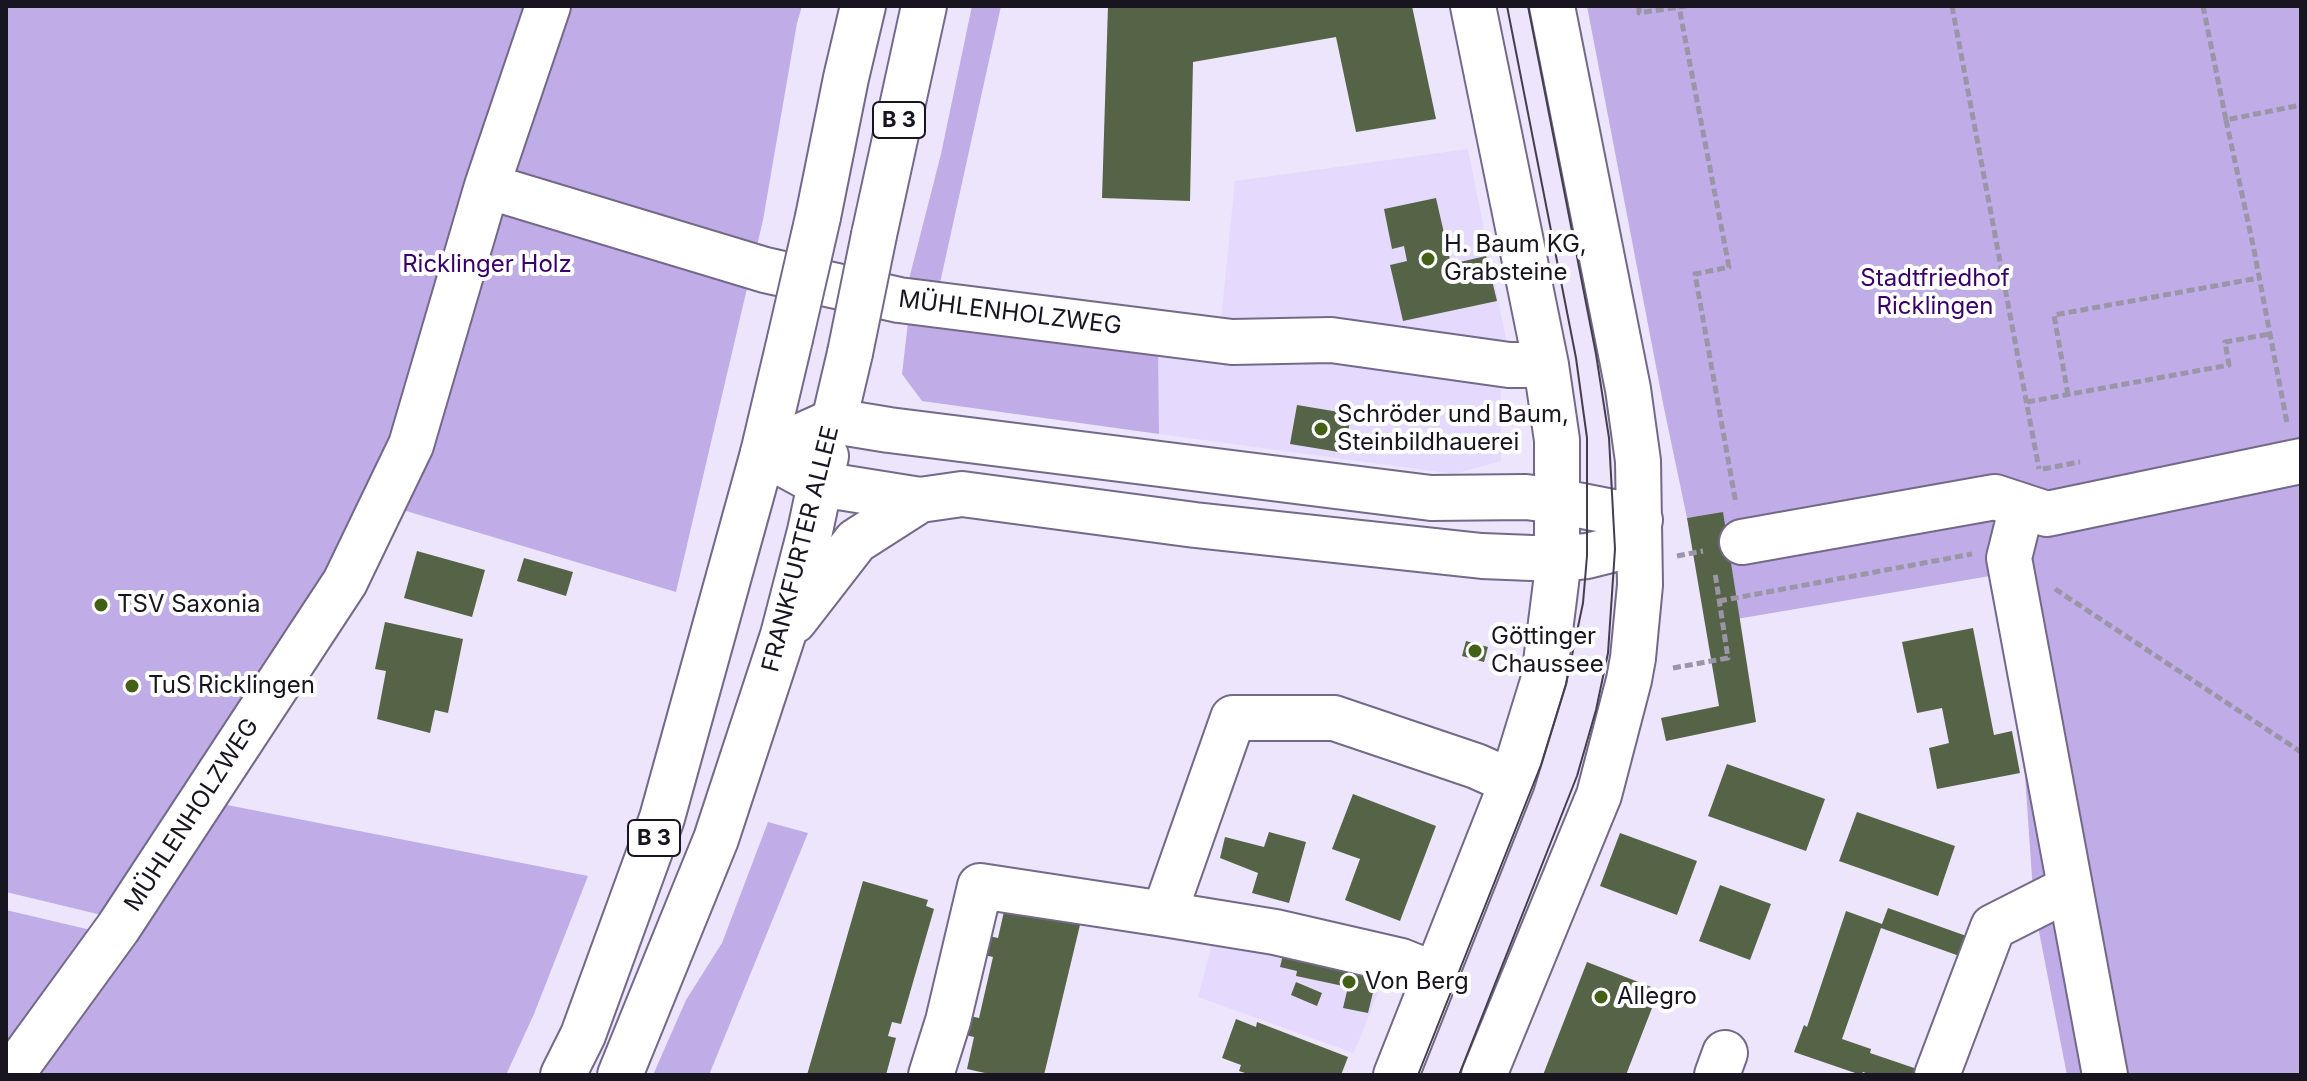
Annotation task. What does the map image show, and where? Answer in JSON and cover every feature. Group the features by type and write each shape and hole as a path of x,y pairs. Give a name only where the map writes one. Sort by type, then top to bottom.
{"main road":[{"name":"MÜHLENHOLZWEG","path":"11,1075 118,928 345,582 411,445 487,186 548,6"},
{"name":"B 3","path":"563,1075 583,1035 662,818 763,453 863,6"},
{"name":"FRANKFURTER ALLEE","path":"620,1075 716,839 783,635 850,353 924,6"},
{"path":"1396,1075 1512,782 1544,678 1557,559 1557,440 1546,365 1473,6"},
{"path":"1484,1075 1599,795 1633,658 1640,585 1638,461 1628,389 1552,6"},
{"name":"MÜHLENHOLZWEG","path":"487,186 765,270 899,300 1232,342 1331,340 1509,365 1546,365"},
{"path":"763,453 834,421 1431,498 1526,497 1613,512 1640,520"},
{"path":"2031,488 2047,514 2294,442"},
{"path":"763,453 820,484 920,500 962,494 1225,528 1482,556 1557,559 1587,556 1615,549 1640,520"},
{"path":"1728,552 2031,488"},
{"path":"2031,488 2009,558 2105,1075"},
{"path":"783,635 856,541 920,500"},
{"path":"1164,914 1233,718 1334,718 1476,766 1512,782"},
{"path":"931,1075 948,1021 980,886 1275,932 1401,961 1436,975"},
{"path":"1937,1075 1993,927 2070,888"}],"path":[{"path":"1639,6 1639,13 1683,7 1729,267 1695,274 1728,552 1719,601 1728,658 1675,668 1666,666"},
{"path":"1952,6 2027,402 2031,488"},
{"path":"2203,6 2294,442"},
{"path":"2226,120 2301,105"},
{"path":"2068,395 2054,315 2259,278"},
{"path":"2027,402 2229,365 2225,342 2270,334"},
{"path":"1719,601 1986,552 2009,558 2301,752"}],"shaded area":[{"path":"1468,149 1507,344 1501,380 1501,461 1454,474 1159,434 1158,342 1220,330 1235,181"},
{"path":"1217,925 1390,963 1354,1053 1198,997"}],"green space":[{"name":"Ricklinger Holz","path":"6,6 802,6 763,220 676,592 363,498 330,576 106,916 6,892"},
{"path":"972,6 1001,6 938,292 907,287 941,154"},
{"name":"Stadtfriedhof Ricklingen","path":"1587,6 2301,6 2301,1075 2067,1075 2034,906 2025,775 1990,576 1713,623 1693,517 1687,518 1664,408"},
{"path":"909,314 1158,342 1159,434 922,401 902,374"},
{"path":"222,804 588,876 534,1014 506,1075 33,1075"},
{"path":"768,822 808,833 709,1075 653,1075 686,1000 722,943"},
{"path":"6,910 95,931 6,1050"}],"building":[{"path":"1108,6 1412,6 1436,119 1356,132 1336,37 1193,62 1190,201 1102,198"},
{"name":"H. Baum KG, Grabsteine","path":"1436,198 1451,264 1486,256 1497,301 1403,321 1390,265 1407,261 1404,246 1392,249 1384,209"},
{"name":"Schröder und Baum, Steinbildhauerei","path":"1297,405 1351,414 1345,453 1290,444"},
{"path":"1723,512 1756,722 1666,741 1661,718 1719,706 1687,518"},
{"path":"417,551 485,570 472,617 404,598"},
{"path":"524,558 573,572 566,596 517,581"},
{"path":"385,622 463,639 448,713 435,710 430,733 377,719 386,671 375,669"},
{"path":"1973,628 1994,735 2012,731 2020,773 1937,789 1929,748 1949,743 1942,708 1917,713 1902,642"},
{"name":"Göttinger Chaussee","path":"1466,641 1488,647 1484,662 1462,656"},
{"path":"1727,764 1825,799 1806,851 1708,816"},
{"path":"1353,794 1436,826 1400,921 1345,900 1360,859 1332,849"},
{"path":"1857,812 1955,846 1938,896 1839,861"},
{"path":"1269,832 1306,842 1289,903 1252,893 1258,873 1220,858 1225,837 1264,847"},
{"path":"1620,833 1697,861 1677,915 1600,886"},
{"path":"863,881 928,900 926,906 934,909 901,1024 892,1022 888,1036 896,1038 886,1075 807,1075"},
{"path":"1720,885 1771,904 1750,960 1699,941"},
{"path":"1005,907 1080,925 1044,1075 994,1075 967,1069 974,1037 965,1035 970,1016 979,1018 993,957 984,955 989,936 998,938"},
{"path":"1888,908 1972,938 1965,958 1881,928 1842,1039 1871,1049 1870,1053 1923,1071 1921,1075 1871,1075 1863,1072 1861,1075 1794,1052 1804,1025 1807,1027 1846,911 1882,924"},
{"name":"Von Berg","path":"1285,946 1379,968 1368,1013 1343,1008 1348,987 1296,976 1297,971 1280,967"},
{"path":"1587,962 1659,990 1626,1075 1543,1075"},
{"path":"1296,982 1322,993 1317,1006 1291,995"},
{"path":"1236,1019 1256,1027 1257,1022 1348,1057 1341,1075 1251,1075 1239,1071 1241,1065 1222,1058"}],"tram line":[{"path":"1418,1075 1541,765 1566,684 1583,603 1587,556 1587,438 1576,358 1507,6"},
{"path":"1459,1075 1577,776 1608,653 1615,549 1609,438 1596,354 1528,6"}],"place":[{"name":"H. Baum KG, Grabsteine","path":"1428,259"},
{"name":"Schröder und Baum, Steinbildhauerei","path":"1321,429"},
{"name":"TSV Saxonia","path":"101,605"},
{"name":"Göttinger Chaussee","path":"1475,651"},
{"name":"TuS Ricklingen","path":"132,686"},
{"name":"Von Berg","path":"1349,982"},
{"name":"Allegro","path":"1601,997"}]}
